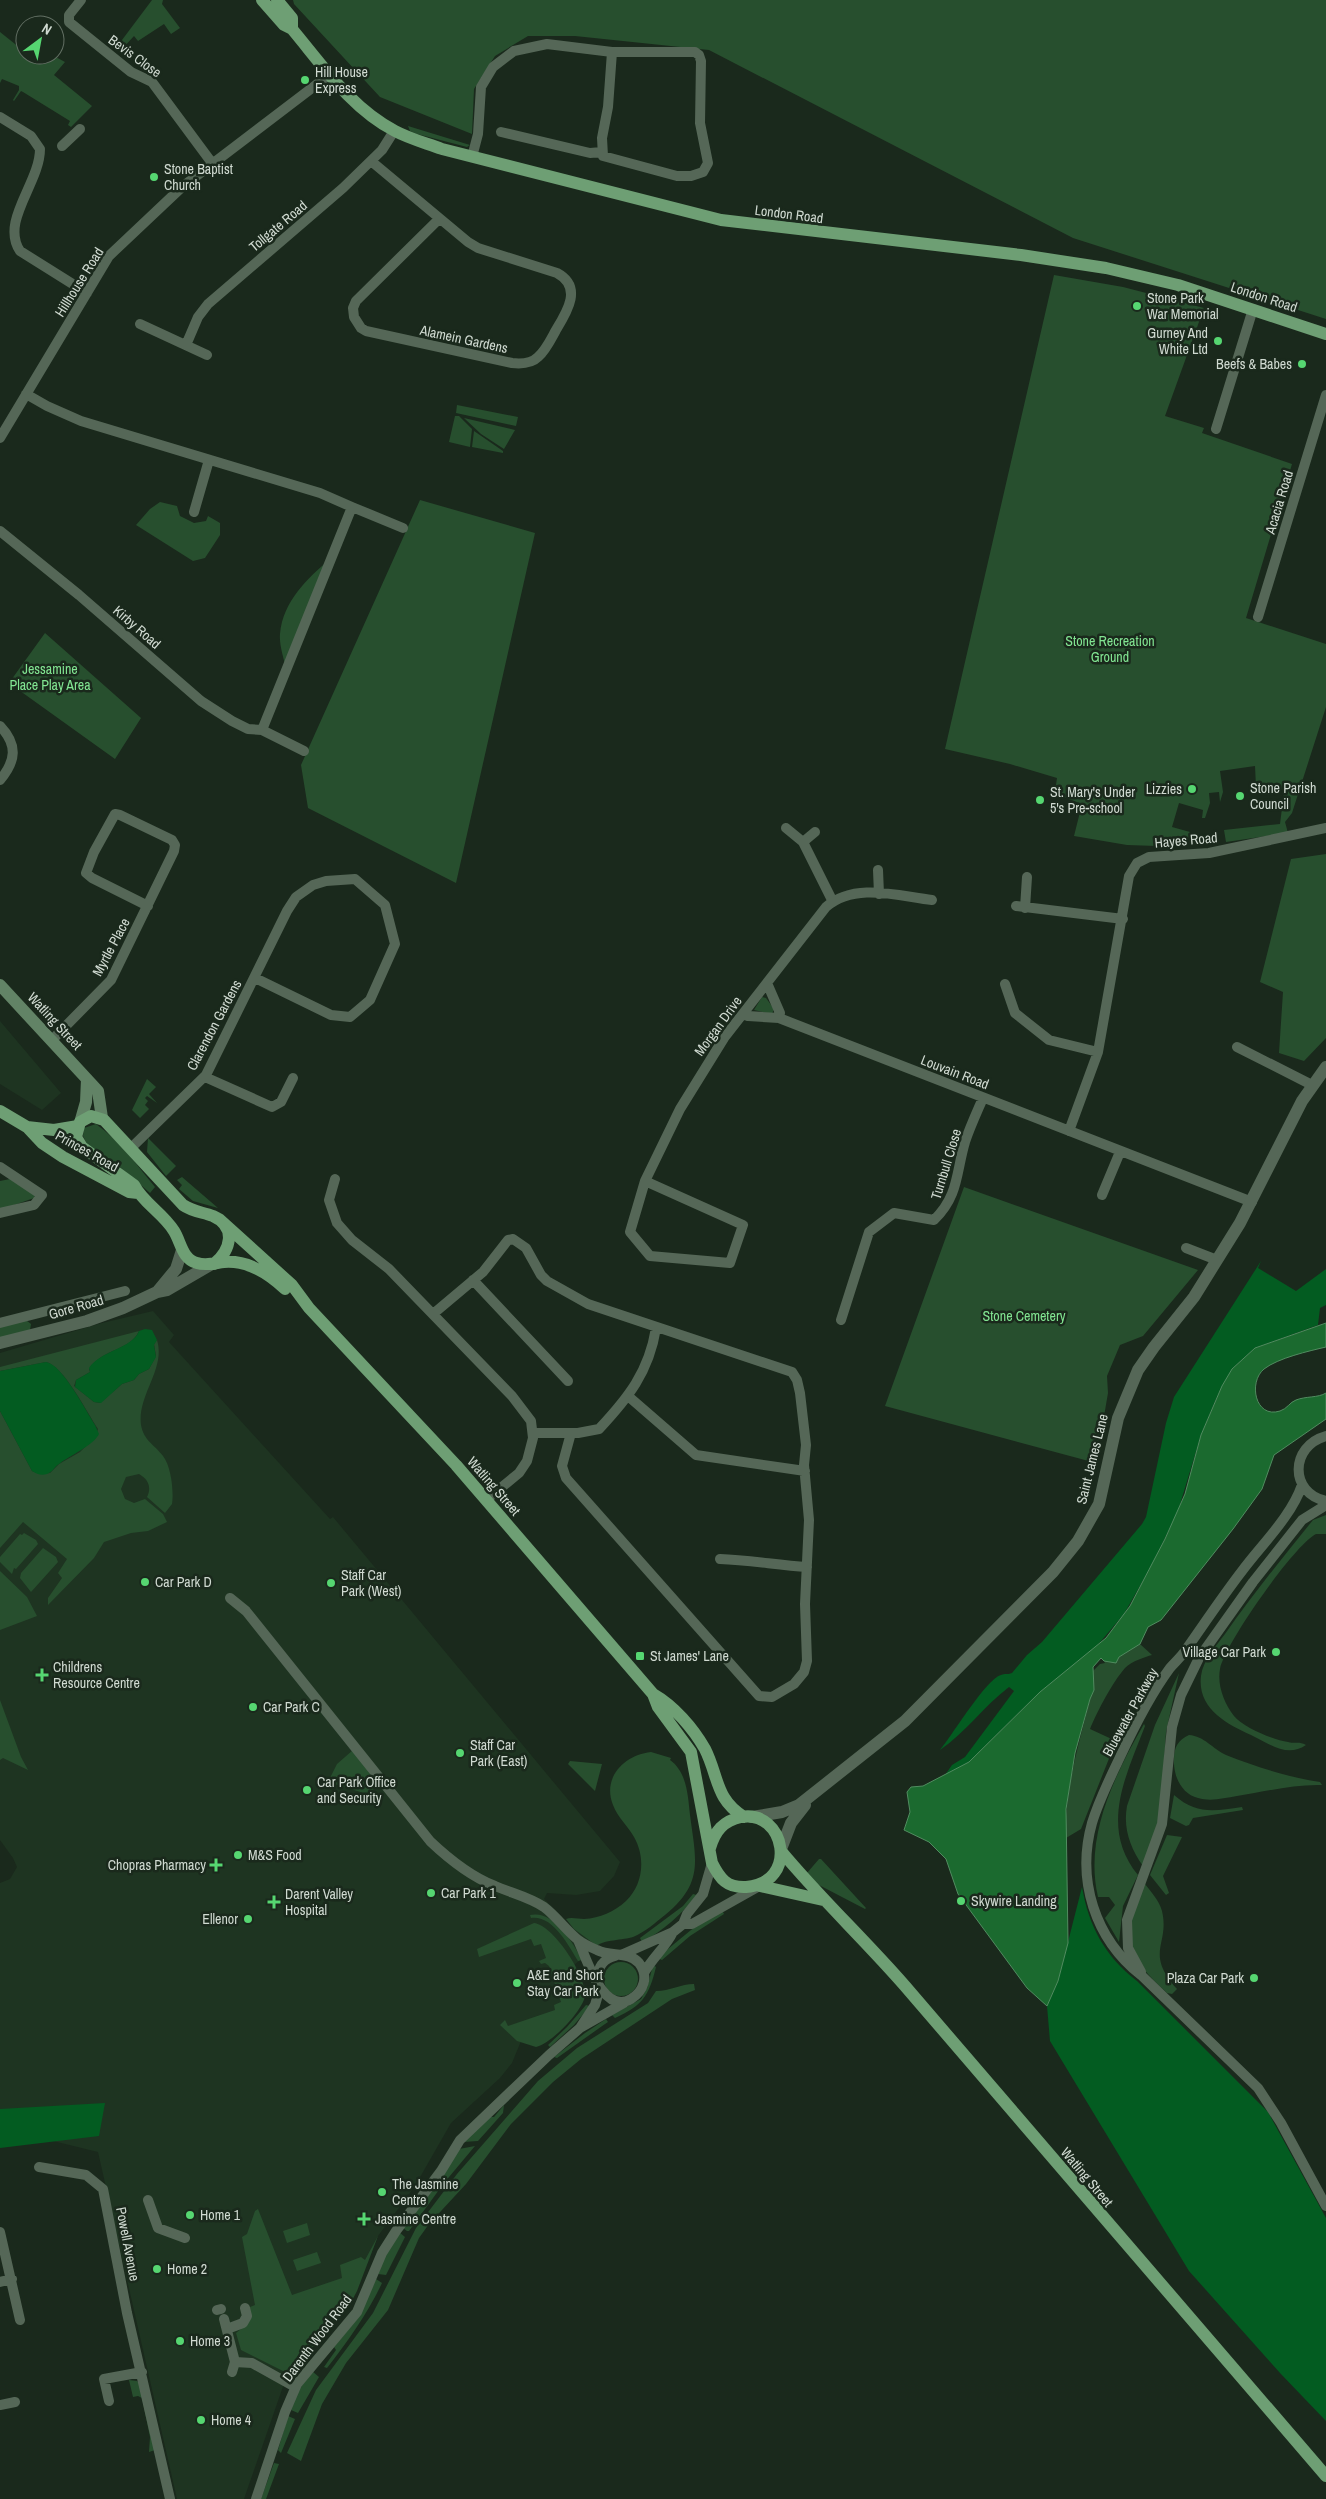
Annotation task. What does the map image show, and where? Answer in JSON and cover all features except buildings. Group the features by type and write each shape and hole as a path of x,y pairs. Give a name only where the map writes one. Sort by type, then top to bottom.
{"main road":[{"name":"London Road","path":"270,1 292,18 292,29 356,104 394,131 420,142 472,157 722,220 1066,261 1161,281 1326,334"},
{"name":"Watling Street","path":"0,985 98,1091 102,1118 132,1147 184,1205 219,1219 292,1284 305,1304"},
{"path":"87,1079 86,1102 76,1137 82,1147 134,1185 138,1193 171,1226 182,1250 194,1262 212,1264 225,1252 230,1239 227,1229 219,1219"},
{"name":"Princes Road","path":"0,1111 27,1127 42,1143 70,1161 129,1192 138,1193"},
{"name":"Princes Road","path":"27,1127 54,1130 79,1125 91,1116 102,1118"},
{"name":"Watling Street","path":"212,1264 237,1263 261,1270 305,1304 486,1500 653,1694 658,1707 691,1752 710,1848"},
{"name":"Watling Street","path":"653,1694 666,1701 690,1728 705,1750 723,1798 730,1808 748,1817"},
{"path":"760,1886 773,1876 779,1866 781,1850 779,1839 772,1829 748,1817 732,1819 721,1826 714,1835 710,1848 712,1863 719,1878 736,1888 760,1886 823,1900"},
{"name":"Watling Street","path":"781,1850 823,1900 891,1970 1326,2476"}],"street":[{"name":"Bevis Close","path":"81,0 69,14 69,22 131,72 152,82 212,163"},
{"path":"472,157 478,134 481,87 489,72 501,58 521,48 541,44 574,46 612,52 695,52 699,55 700,123 708,163 702,173 677,176 606,158 602,152 612,52"},
{"name":"Hillhouse Road","path":"0,438 105,262 119,246 182,187 330,75"},
{"path":"0,116 30,136 40,149 37,164 9,227 12,244 87,293"},
{"path":"62,146 80,129"},
{"name":"Tollgate Road","path":"186,346 198,317 208,304 371,162 388,142 394,131"},
{"path":"501,132 590,153 602,152"},
{"name":"Alamein Gardens","path":"371,162 439,220 478,248 557,273 568,282 572,295 570,306 539,357 525,363 512,363 376,334 359,326 353,314 356,301 439,220"},
{"path":"1216,429 1253,309"},
{"path":"140,324 207,355"},
{"path":"26,394 74,418 320,494 403,528"},
{"name":"Acacia Road","path":"1258,617 1326,395"},
{"path":"194,512 209,460"},
{"path":"262,730 352,507"},
{"name":"Kirby Road","path":"0,531 79,595 201,701 223,716 248,729 262,730 304,751"},
{"path":"0,780 10,768 13,758 12,744 4,729"},
{"name":"Myrtle Place","path":"52,1040 110,981 148,906 174,851 174,844 129,819 115,814 94,852 86,873 92,878 148,906"},
{"path":"786,828 803,842 833,902"},
{"name":"Hayes Road","path":"1069,1131 1098,1052 1130,873 1137,863 1157,855 1209,854 1326,828"},
{"path":"803,842 815,832"},
{"path":"878,870 879,894"},
{"path":"1027,877 1021,907 1123,920"},
{"name":"Clarendon Gardens","path":"132,1147 205,1077 291,903 309,887 326,881 355,879 385,905 395,944 370,1000 350,1017 331,1015 255,978"},
{"name":"Morgan Drive","path":"645,1181 743,1225 730,1263 650,1256 630,1232 645,1181 686,1100 724,1038 822,911 833,902 860,892 932,900"},
{"path":"767,983 780,1013 779,1018"},
{"path":"1005,984 1015,1013 1049,1040 1098,1052"},
{"name":"Louvain Road","path":"743,1014 779,1018 1252,1202"},
{"path":"1237,1047 1312,1085"},
{"name":"Saint James Lane","path":"748,1817 782,1812 810,1798 905,1721 1053,1572 1072,1548 1099,1504 1120,1412 1138,1370 1194,1297 1217,1260 1252,1202 1312,1085 1326,1067"},
{"path":"205,1077 269,1106 276,1106 281,1102 293,1078"},
{"name":"Turnbull Close","path":"841,1320 869,1232 894,1213 934,1220 946,1208 959,1176 966,1141 983,1098"},
{"path":"1102,1195 1120,1152"},
{"path":"0,1169 42,1193 42,1197 34,1205 0,1213"},
{"path":"334,1178 329,1200 337,1223 352,1240 390,1269 525,1411 534,1433 531,1452 523,1468 486,1500"},
{"path":"433,1314 483,1272 508,1240 513,1239 526,1248 547,1282 566,1294 588,1304 656,1328 792,1372 797,1380 801,1399 806,1445 805,1471 809,1500 804,1604 806,1667 794,1684 777,1694 762,1698 755,1694 566,1478 562,1466 571,1433"},
{"path":"1186,1248 1217,1260"},
{"name":"Gore Road","path":"157,1292 178,1266 182,1250"},
{"name":"Gore Road","path":"0,1343 87,1321 124,1308 157,1292 167,1290 212,1264"},
{"path":"473,1280 568,1381"},
{"name":"Gore Road","path":"0,1323 34,1316 125,1291"},
{"path":"34,1316 38,1333"},
{"path":"534,1433 597,1431 628,1396 649,1358 656,1328"},
{"path":"628,1396 696,1455 805,1471"},
{"path":"1326,1436 1317,1438 1304,1450 1298,1467 1302,1484 1315,1498 1326,1503"},
{"name":"Bluewater Parkway","path":"1302,1484 1291,1507 1216,1606 1184,1652 1170,1668 1125,1744 1093,1821 1087,1865 1092,1904 1099,1923 1111,1944 1125,1962 1141,1975 1258,2088 1281,2123 1326,2206"},
{"name":"Bluewater Parkway","path":"1141,1975 1141,1970 1128,1948 1127,1920 1162,1824 1172,1727 1181,1695 1200,1658 1259,1574 1302,1520 1326,1503"},
{"path":"720,1559 753,1560 770,1565 807,1567"},
{"path":"230,1598 246,1611 430,1841 463,1870 544,1908 578,1940 602,1953 635,1960 644,1973"},
{"name":"Saint James Lane","path":"781,1850 791,1823 810,1798"},
{"path":"599,1985 598,1972 603,1963 673,1932 683,1924 687,1914 703,1894 712,1863"},
{"path":"683,1924 692,1924 760,1886"},
{"path":"578,1940 605,1995 614,2001 627,2001 641,1989 644,1973 653,1957 668,1943 673,1932"},
{"name":"Darenth Wood Road","path":"580,2028 596,2005 599,1985"},
{"name":"Darenth Wood Road","path":"256,2499 295,2387 357,2312 383,2251 441,2171 462,2138 580,2028 627,2001"},
{"name":"Powell Avenue","path":"39,2166 86,2175 103,2189 127,2314 170,2499"},
{"path":"148,2200 158,2228 186,2238"},
{"path":"0,2232 20,2320"},
{"path":"0,2282 12,2279"},
{"path":"245,2308 247,2316 244,2323 222,2317 234,2366 254,2364 295,2387"},
{"path":"109,2401 104,2379 142,2372"},
{"path":"0,2405 15,2402"}],"shaded area":[{"path":"0,1021 61,1093 42,1110 0,1084"},
{"path":"1261,1261 1258,1268 1296,1291 1326,1269 1326,1305 1320,1308 1318,1325 1255,1348 1232,1369 1216,1399 1201,1435 1178,1511 1153,1563 1124,1614 1096,1647 1040,1692 969,1762 945,1775 952,1765 965,1757 1014,1691 1009,1687 940,1750 978,1697 987,1686 1002,1674 1012,1673 1027,1655 1042,1642 1142,1524 1146,1517 1166,1423 1174,1397"},
{"name":"Darent Valley Hospital","path":"153,1311 174,1335 169,1342 330,1519 333,1517 620,1862 614,1876 600,1891 576,1895 547,1893 544,1899 574,1929 597,1946 574,1965 579,1973 579,1996 521,2041 512,2063 500,2078 451,2123 415,2186 378,2236 355,2293 288,2372 244,2499 177,2499 98,2152 0,2128 0,1883 10,1879 17,1867 0,1840 0,1353 102,1323"},
{"path":"1326,1323 1326,1347 1294,1355 1270,1365 1259,1375 1255,1390 1260,1405 1265,1410 1271,1412 1280,1411 1296,1400 1326,1393 1326,1419 1274,1455 1262,1489 1161,1620 1148,1627 1140,1644 1119,1657 1116,1663 1104,1661 1101,1658 1093,1667 1094,1690 1075,1753 1066,1809 1068,1943 1058,1981 1047,2006 1027,1988 958,1894 946,1859 929,1842 904,1830 910,1812 907,1792 911,1787 923,1786 969,1762 1040,1692 1106,1638 1130,1606 1165,1539 1185,1494 1201,1435 1222,1386 1232,1369 1255,1348"},
{"path":"145,1329 152,1330 157,1340 154,1345 156,1357 149,1369 139,1374 134,1380 122,1384 101,1403 94,1402 75,1387 76,1380 90,1372 89,1368 94,1362 130,1342 139,1331"},
{"path":"46,1362 52,1365 66,1379 80,1399 99,1434 87,1446 57,1465 49,1473 43,1475 32,1471 0,1411 0,1371"},
{"path":"1082,1887 1094,1928 1107,1951 1268,2112 1326,2218 1326,2421 1280,2373 1189,2271 1050,2041 1047,2006 1058,1981"},
{"path":"105,2103 99,2136 0,2148 0,2109"}],"green space":[{"path":"152,0 163,0 162,4 180,28 171,34 164,24 138,41 134,36 122,49 119,44"},
{"path":"293,0 1326,0 1326,319 1073,238 709,50 575,36 528,36 495,56 474,89 472,134 380,97 294,4"},
{"path":"0,32 15,44 15,65 62,65 54,75 92,106 71,127 68,125 70,121 21,91 14,101 19,86 2,79 0,83"},
{"path":"408,126 470,145 467,147 417,134 410,131"},
{"name":"Stone Recreation Ground","path":"1054,275 1123,287 1204,308 1165,416 1204,428 1202,433 1292,464 1246,618 1326,644 1326,707 1292,813 1285,822 1288,833 1226,842 1224,830 1280,824 1284,792 1278,785 1256,787 1255,766 1220,771 1223,792 1220,802 1219,792 1209,793 1210,803 1205,818 1202,818 1203,810 1179,803 1172,827 1190,832 1186,847 1127,845 1074,836 1082,804 1063,797 1056,785 1057,778 1010,764 945,749"},
{"path":"457,405 518,417 516,426 456,413"},
{"path":"455,416 459,416 472,429 470,447 449,442"},
{"path":"464,418 515,430 504,449 481,434"},
{"path":"474,431 503,451 503,453 472,447"},
{"path":"420,500 535,533 456,883 308,808 301,765"},
{"path":"160,502 177,506 180,516 194,523 206,521 208,516 220,523 220,535 205,558 193,561 136,525 150,509"},
{"path":"331,558 286,669 280,634 286,611 305,583"},
{"name":"Jessamine Place Play Area","path":"45,633 141,718 115,759 9,683"},
{"path":"1326,854 1326,1038 1304,1061 1279,1053 1283,992 1260,982 1291,859"},
{"path":"762,997 766,998 774,1009 772,1014 754,1010"},
{"path":"147,1079 156,1087 149,1094 157,1103 147,1096 145,1098 148,1101 145,1105 149,1109 140,1118 132,1110"},
{"path":"96,1124 120,1145 155,1187 150,1193 120,1167 88,1146 83,1136 84,1128"},
{"path":"148,1138 176,1166 166,1176 147,1152"},
{"path":"182,1177 218,1208 193,1201 179,1189 182,1185 177,1180"},
{"path":"10,1179 35,1195 34,1198 0,1210 0,1181"},
{"name":"Stone Cemetery","path":"964,1187 1198,1270 1143,1336 1120,1345 1107,1376 1108,1393 1096,1463 885,1406"},
{"path":"26,1320 31,1324 30,1330 0,1338 0,1327"},
{"path":"139,1331 135,1338 95,1362 89,1369 90,1372 76,1380 74,1386 94,1402 100,1403 122,1384 134,1380 139,1374 149,1369 156,1356 154,1344 157,1340 158,1361 143,1403 141,1425 147,1439 166,1460 172,1486 172,1504 165,1513 147,1497 148,1484 145,1478 139,1474 126,1477 121,1489 125,1499 134,1503 145,1499 163,1514 167,1522 148,1531 131,1533 104,1542 94,1558 48,1605 48,1598 62,1578 58,1573 67,1559 23,1522 0,1548 0,1411 32,1471 40,1474 50,1473 59,1464 80,1452 95,1439 98,1429 82,1402 53,1365 46,1362 0,1371 0,1367"},
{"path":"1326,1515 1326,1534 1316,1534 1306,1542 1277,1575 1234,1639 1220,1669 1219,1675 1224,1700 1238,1720 1251,1729 1267,1736 1306,1745 1299,1749 1285,1750 1272,1746 1232,1726 1215,1713 1208,1706 1204,1697 1201,1687 1202,1670 1210,1654 1268,1576 1313,1520"},
{"path":"24,1533 36,1540 38,1544 16,1569 14,1568 12,1574 0,1562 0,1557 20,1534"},
{"path":"43,1548 56,1557 58,1562 31,1592 20,1578 21,1573"},
{"path":"0,1571 27,1597 37,1616 0,1630"},
{"path":"1140,1644 1152,1655 1135,1661 1125,1668 1115,1681 1090,1729 1116,1741 1081,1829 1066,1838 1067,1802 1077,1750 1094,1690 1093,1671 1100,1664 1105,1663 1104,1661 1116,1662 1119,1657"},
{"path":"1179,1673 1166,1732 1161,1813 1143,1866 1134,1852 1129,1838 1126,1822 1127,1806 1155,1725"},
{"path":"0,1700 21,1757 28,1770 3,1758 0,1760"},
{"path":"1144,1724 1145,1726 1124,1782 1120,1801 1118,1820 1120,1838 1126,1857 1138,1875 1123,1906 1119,1942 1105,1918 1115,1905 1109,1897 1098,1897 1095,1852 1104,1808 1122,1765"},
{"path":"1189,1735 1204,1740 1226,1755 1284,1774 1320,1782 1322,1785 1290,1787 1208,1800 1192,1796 1179,1783 1174,1765 1176,1747 1182,1739"},
{"path":"353,1750 376,1782 376,1787 367,1794 328,1782 337,1764"},
{"path":"651,1752 671,1758 670,1760 680,1771 686,1785 695,1858 692,1881 678,1903 646,1930 633,1937 603,1942 597,1946 574,1929 566,1919 584,1919 606,1914 617,1908 632,1895 641,1871 640,1854 634,1837 613,1805 610,1786 613,1777 624,1763 641,1754"},
{"path":"570,1761 602,1764 595,1791 568,1764"},
{"path":"1174,1795 1198,1809 1223,1810 1242,1807 1243,1810 1193,1818 1189,1825 1186,1826 1170,1818"},
{"path":"1167,1835 1182,1837 1163,1876 1169,1893 1166,1895 1150,1875"},
{"path":"819,1859 865,1909 817,1884 807,1873"},
{"path":"1145,1884 1157,1900 1162,1911 1164,1923 1160,1957 1167,1976 1177,1989 1172,1994 1167,1993 1140,1965 1129,1938 1133,1911"},
{"path":"693,1894 697,1895 679,1915 657,1933 642,1942 640,1938 683,1906"},
{"path":"722,1910 724,1914 690,1936 662,1960 657,1958 691,1930"},
{"path":"530,1915 547,1917 561,1928 582,1960 578,1961 565,1940 553,1926 539,1918 531,1918"},
{"path":"534,1923 550,1932 567,1952 580,1976 585,1995 579,2009 566,2026 550,2040 536,2047 517,2041 500,2025 505,2020 508,2026 555,2010 554,2005 561,2002 549,1966 545,1963 541,1964 539,1961 546,1958 541,1944 534,1946 531,1939 479,1957 477,1949"},
{"path":"621,1962 633,1967 638,1979 633,1991 621,1996 609,1991 604,1979 609,1967"},
{"path":"653,1965 656,1967 650,1986 643,1999 632,2009 615,2018 612,2015 641,1999 647,1988"},
{"path":"694,1984 695,1990 672,1999 581,2059 553,2082 511,2124 466,2184 429,2224 419,2238 388,2310 346,2363 322,2404 301,2461 287,2453 316,2390 373,2313 416,2228 457,2174 538,2081 577,2048 648,2003 656,1991"},
{"path":"586,2005 590,2006 574,2025 550,2047 548,2045"},
{"path":"606,2019 608,2022 557,2058 554,2057 585,2033"},
{"path":"504,2105 503,2113 478,2141 463,2142 487,2117 494,2117"},
{"path":"475,2146 444,2183 409,2231 403,2228 459,2149"},
{"path":"258,2209 292,2295 342,2278 340,2265 361,2257 365,2260 378,2236 357,2291 348,2308 289,2374 241,2350 236,2333 247,2324 250,2307 255,2305 242,2237 247,2234 255,2211"},
{"path":"307,2223 310,2235 287,2243 283,2231"},
{"path":"399,2232 405,2237 386,2275 378,2274 384,2258"},
{"path":"317,2252 321,2263 297,2271 293,2260"},
{"path":"376,2279 382,2283 357,2327 327,2368 324,2367 336,2350 334,2347 360,2315"},
{"path":"312,2371 319,2377 298,2413 291,2410 298,2391"},
{"path":"129,2380 137,2381 140,2384 155,2450 149,2452 150,2437 142,2398 138,2396 133,2397"},
{"path":"288,2416 295,2419 281,2453 278,2450"},
{"path":"274,2463 279,2464 266,2499 261,2499"}],"place":[{"name":"Hill House Express","path":"305,80"},
{"name":"Stone Baptist Church","path":"154,177"},
{"name":"Stone Park War Memorial","path":"1137,306"},
{"name":"Gurney And White Ltd","path":"1218,341"},
{"name":"Beefs & Babes","path":"1302,364"},
{"name":"Lizzies","path":"1192,789"},
{"name":"Stone Parish Council","path":"1240,796"},
{"name":"St. Mary's Under 5's Pre-school","path":"1040,800"},
{"name":"Car Park D","path":"145,1582"},
{"name":"Staff Car Park (West)","path":"331,1583"},
{"name":"Village Car Park","path":"1276,1652"},
{"name":"St James' Lane","path":"640,1656"},
{"name":"Childrens Resource Centre","path":"42,1675"},
{"name":"Car Park C","path":"253,1707"},
{"name":"Staff Car Park (East)","path":"460,1753"},
{"name":"Car Park Office and Security","path":"307,1790"},
{"name":"M&S Food","path":"238,1855"},
{"name":"Chopras Pharmacy","path":"216,1865"},
{"name":"Car Park 1","path":"431,1893"},
{"name":"Skywire Landing","path":"961,1901"},
{"name":"Darent Valley Hospital","path":"274,1902"},
{"name":"Ellenor","path":"248,1919"},
{"name":"Plaza Car Park","path":"1254,1978"},
{"name":"A&E and Short Stay Car Park","path":"517,1983"},
{"name":"The Jasmine Centre","path":"382,2192"},
{"name":"Home 1","path":"190,2215"},
{"name":"Jasmine Centre","path":"364,2219"},
{"name":"Home 2","path":"157,2269"},
{"name":"Home 3","path":"180,2341"},
{"name":"Home 4","path":"201,2420"}]}
